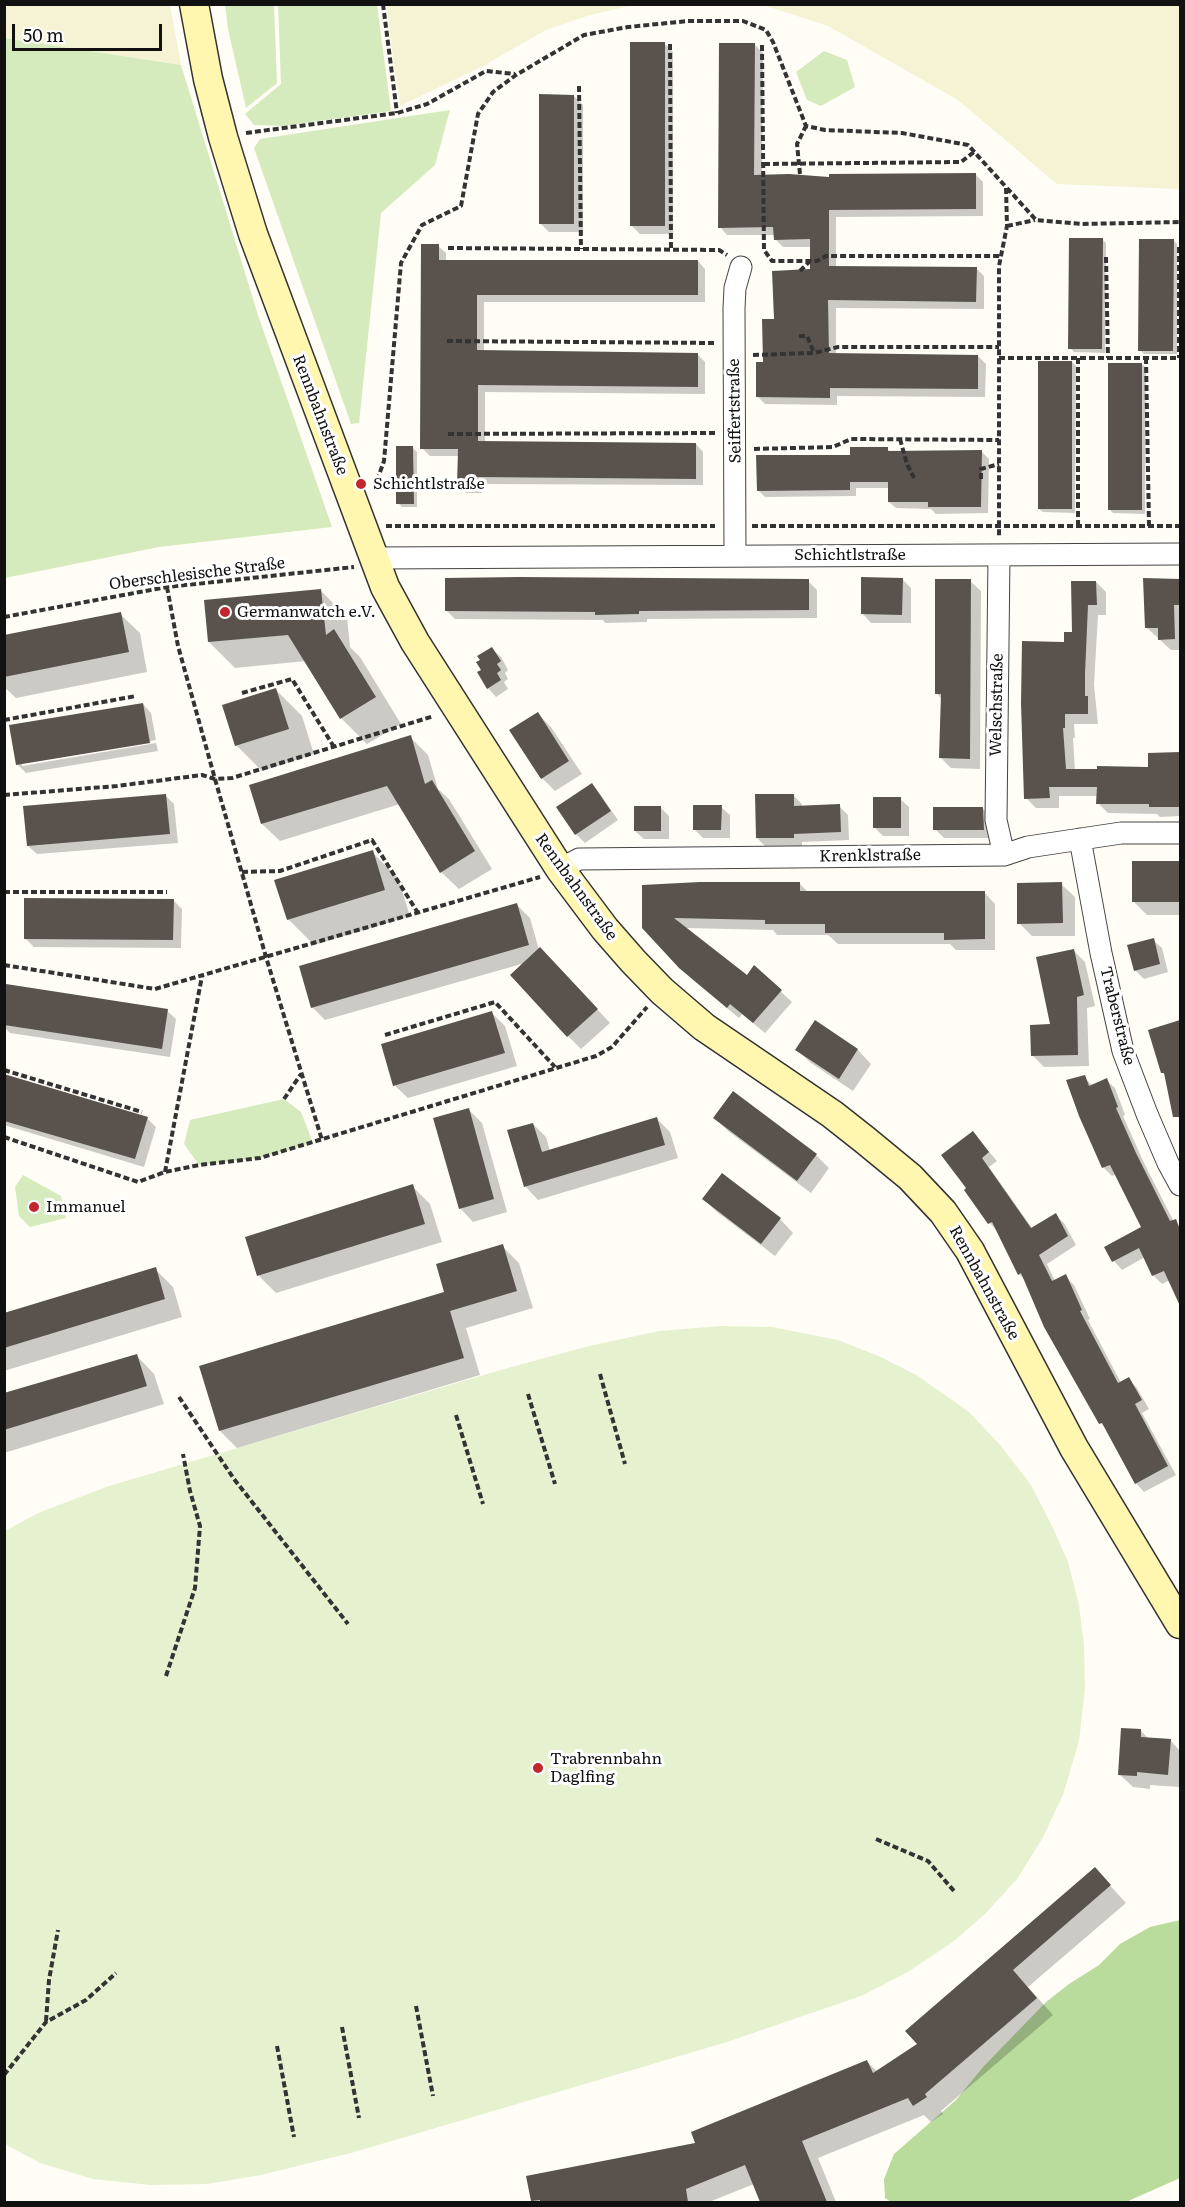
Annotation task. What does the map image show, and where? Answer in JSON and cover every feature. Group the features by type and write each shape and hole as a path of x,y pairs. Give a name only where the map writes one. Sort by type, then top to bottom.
{"street":[{"name":"Rennbahnstraße","path":"194,4 206,70 223,137 253,234 367,562 456,707 560,869 605,929 662,991 704,1027 849,1127 910,1177 943,1212 970,1251 1074,1448 1180,1624"},
{"name":"Seiffertstraße","path":"735,556 735,288 741,267"},
{"name":"Schichtlstraße","path":"367,562 735,556 1180,554"},
{"name":"Welschstraße","path":"999,555 996,820 1004,855"},
{"name":"Krenklstraße","path":"560,869 579,859 1004,855 1028,847 1121,833 1180,833"},
{"name":"Traberstraße","path":"1080,839 1101,953 1123,1051 1160,1143 1180,1185"}],"path":[{"path":"383,4 397,113"},
{"path":"371,498 384,461 401,263 422,225 461,206 478,114 493,92 516,75 584,35 688,21 743,21 766,30 770,36 806,126 797,144 800,174"},
{"path":"670,44 671,249"},
{"path":"762,45 764,250 772,261 817,261 826,255 1001,256"},
{"path":"223,137 397,113 427,104 486,71 516,75"},
{"path":"579,86 581,249"},
{"path":"806,126 825,130 902,133 968,145 1036,220"},
{"path":"764,164 961,162 974,152"},
{"path":"999,555 999,266 1007,226 1006,187"},
{"path":"1007,226 1036,220 1082,224 1180,222"},
{"path":"999,358 1180,358 1179,247"},
{"path":"448,248 719,250 741,267"},
{"path":"1106,257 1108,358"},
{"path":"800,271 810,261"},
{"path":"799,336 807,336 814,353"},
{"path":"447,341 814,353 837,347 999,347"},
{"path":"1078,358 1078,526"},
{"path":"1146,358 1149,526"},
{"path":"448,434 735,441 833,447 851,439 999,440"},
{"path":"900,439 907,465 914,478"},
{"path":"981,479 981,470 999,464"},
{"path":"381,526 1180,526"},
{"name":"Oberschlesische Straße","path":"4,617 167,587 367,562"},
{"path":"167,587 178,646 215,779 322,1140"},
{"path":"242,693 292,679 334,747"},
{"path":"4,720 136,696"},
{"path":"4,795 117,786 202,776 215,779 232,778 439,715 456,707"},
{"path":"242,872 280,871 372,840 418,913"},
{"path":"4,965 155,988 544,876 560,869"},
{"path":"4,892 167,892"},
{"path":"165,1172 202,976"},
{"path":"4,1137 138,1182 165,1172 260,1158 596,1056 612,1047 662,991"},
{"path":"385,1035 495,1002 555,1067"},
{"path":"4,1070 142,1112"},
{"path":"284,1099 301,1073"},
{"path":"600,1374 625,1464"},
{"path":"528,1394 555,1484"},
{"path":"179,1396 234,1479 348,1624"},
{"path":"456,1415 483,1504"},
{"path":"166,1676 195,1588 200,1526 183,1454"},
{"path":"876,1839 928,1861 954,1891"},
{"path":"46,2022 49,1980 58,1930"},
{"path":"4,2075 46,2022 86,2000 116,1973"},
{"path":"416,2006 434,2096"},
{"path":"342,2027 359,2118"},
{"path":"277,2046 294,2137"}],"shaded area":[{"path":"387,4 633,5 590,15 546,30 481,67 400,106"},
{"path":"4,5 170,5 181,65 5,38"},
{"path":"763,5 1180,5 1180,189 1057,184 958,100 828,26"}],"green space":[{"path":"225,5 274,5 277,83 246,108 228,29"},
{"path":"278,5 377,5 391,111 282,126 254,125 245,114 281,84"},
{"path":"5,38 181,65 258,315 332,527 159,547 5,578"},
{"path":"824,51 847,60 855,87 821,106 807,100 796,72"},
{"path":"450,110 435,165 381,213 359,423 351,424 254,148 260,139"},
{"path":"284,1099 301,1112 313,1143 260,1158 199,1165 184,1144 190,1120"},
{"path":"23,1175 61,1196 66,1218 30,1227 19,1216 15,1187"},
{"name":"Trabrennbahn Daglfing","path":"720,1326 772,1327 838,1340 881,1357 918,1376 969,1412 1001,1446 1031,1485 1068,1562 1079,1605 1084,1645 1085,1689 1079,1741 1063,1795 1042,1839 1017,1879 985,1914 954,1941 908,1972 861,1996 727,2042 351,2153 261,2175 207,2184 150,2185 93,2179 40,2163 5,2144 5,1531 38,1513 109,1486 504,1369 589,1346 659,1331"},
{"path":"1180,1920 1180,2178 1126,2202 891,2202 885,2198 884,2179 894,2154 956,2100 984,2066 1046,2002 1099,1965 1120,1944 1150,1927"}],"building":[{"path":"630,42 665,42 665,226 630,226"},
{"path":"719,43 755,43 754,175 789,174 829,177 829,174 976,173 976,209 829,210 829,266 977,267 976,302 828,300 829,353 978,355 978,389 830,388 830,398 756,397 756,362 763,362 762,319 774,319 772,271 810,269 810,239 774,240 773,227 718,228"},
{"path":"539,94 574,95 574,224 539,224"},
{"path":"1069,238 1103,238 1102,349 1068,349"},
{"path":"1139,239 1174,239 1173,351 1138,351"},
{"path":"421,244 439,244 439,260 698,260 698,295 477,295 477,350 698,353 698,387 478,385 478,441 696,443 696,479 475,477 475,486 457,486 458,449 420,449"},
{"path":"1038,361 1072,361 1072,509 1038,509"},
{"path":"1108,363 1142,363 1142,510 1108,510"},
{"path":"396,446 413,446 414,504 396,504"},
{"path":"850,447 888,447 888,451 982,450 981,507 928,507 928,502 888,502 888,482 850,482 850,490 757,491 756,455 850,455"},
{"path":"861,577 903,578 902,615 861,614"},
{"path":"445,578 809,579 809,610 639,611 639,614 595,615 595,612 445,611"},
{"path":"1143,578 1180,579 1180,605 1174,605 1175,639 1158,640 1158,628 1145,628"},
{"path":"935,579 971,579 970,759 939,758 941,694 935,694"},
{"path":"1071,581 1096,581 1097,605 1088,605 1085,696 1088,696 1088,714 1065,714 1065,728 1063,728 1066,769 1097,769 1097,766 1148,767 1148,753 1180,752 1180,807 1149,807 1149,804 1096,804 1097,787 1049,787 1050,798 1024,799 1022,641 1064,642 1064,632 1072,632"},
{"path":"321,589 326,635 334,629 376,697 340,719 288,635 208,642 204,600"},
{"path":"121,612 129,652 4,677 4,635"},
{"path":"492,647 501,661 497,664 501,670 497,673 501,680 487,689 477,672 481,670 476,662 480,660 477,656"},
{"path":"276,688 289,729 235,746 222,705"},
{"path":"143,703 150,743 16,765 9,725"},
{"path":"538,712 569,761 541,779 509,730"},
{"path":"411,735 425,784 432,780 475,851 440,873 387,786 261,824 249,785"},
{"path":"592,783 611,811 575,835 556,807"},
{"path":"166,794 170,834 27,846 23,806"},
{"path":"755,794 794,794 794,806 840,804 841,832 794,834 794,838 756,838"},
{"path":"873,797 901,797 901,828 873,828"},
{"path":"693,805 722,805 721,830 693,830"},
{"path":"634,806 661,806 661,831 634,831"},
{"path":"933,807 983,807 984,830 933,830"},
{"path":"373,850 385,890 287,920 274,880"},
{"path":"1132,861 1180,861 1180,902 1132,902"},
{"path":"700,882 800,882 800,891 985,891 985,939 944,940 944,933 825,933 825,924 765,924 765,920 674,918 747,975 754,965 782,990 753,1023 730,1004 727,1008 679,968 642,928 642,885"},
{"path":"1062,882 1063,923 1017,924 1017,883"},
{"path":"24,898 174,899 173,940 24,939"},
{"path":"517,903 529,945 311,1008 299,966"},
{"path":"1154,938 1160,964 1134,971 1127,945"},
{"path":"540,947 598,1009 567,1037 510,975"},
{"path":"1074,949 1084,995 1077,997 1078,1055 1031,1056 1030,1025 1050,1024 1036,957"},
{"path":"6,984 168,1009 162,1049 4,1025"},
{"path":"492,1011 505,1053 393,1086 381,1044"},
{"path":"815,1020 858,1049 839,1079 795,1050"},
{"path":"1180,1020 1180,1117 1173,1117 1164,1073 1161,1073 1148,1030"},
{"path":"4,1074 148,1117 135,1159 4,1121"},
{"path":"1085,1075 1089,1086 1107,1078 1118,1107 1116,1108 1136,1153 1170,1221 1176,1219 1180,1230 1180,1306 1164,1271 1152,1276 1139,1248 1112,1262 1104,1247 1141,1227 1110,1165 1102,1168 1079,1116 1066,1080"},
{"path":"733,1091 817,1154 797,1181 713,1118"},
{"path":"469,1108 494,1199 459,1209 433,1118"},
{"path":"657,1117 665,1145 524,1187 507,1130 533,1123 542,1152"},
{"path":"973,1131 989,1152 982,1158 1031,1228 1056,1213 1068,1236 1039,1255 1052,1281 1066,1274 1082,1310 1080,1311 1118,1383 1129,1377 1142,1400 1135,1404 1168,1466 1135,1484 1102,1423 1099,1424 1044,1327 1021,1273 1018,1275 992,1222 988,1224 964,1190 966,1188 941,1155"},
{"path":"722,1173 781,1218 761,1244 702,1199"},
{"path":"413,1184 425,1224 257,1276 245,1237"},
{"path":"503,1244 517,1291 450,1311 464,1358 219,1431 199,1366 444,1292 436,1264"},
{"path":"156,1267 165,1299 4,1348 4,1313"},
{"path":"137,1354 147,1386 4,1430 4,1393"},
{"path":"1121,1728 1141,1729 1141,1737 1171,1739 1168,1775 1137,1772 1137,1776 1118,1775"},
{"path":"1095,1867 1111,1885 1013,1970 1037,1998 925,2094 927,2097 913,2106 908,2098 802,2141 827,2202 760,2202 745,2165 686,2189 688,2202 531,2201 526,2176 695,2143 691,2132 867,2060 873,2073 917,2044 905,2031"}],"place":[{"name":"Schichtlstraße","path":"361,484"},
{"name":"Germanwatch e.V.","path":"225,612"},
{"name":"Immanuel","path":"34,1207"},
{"name":"Trabrennbahn Daglfing","path":"538,1768"}]}
